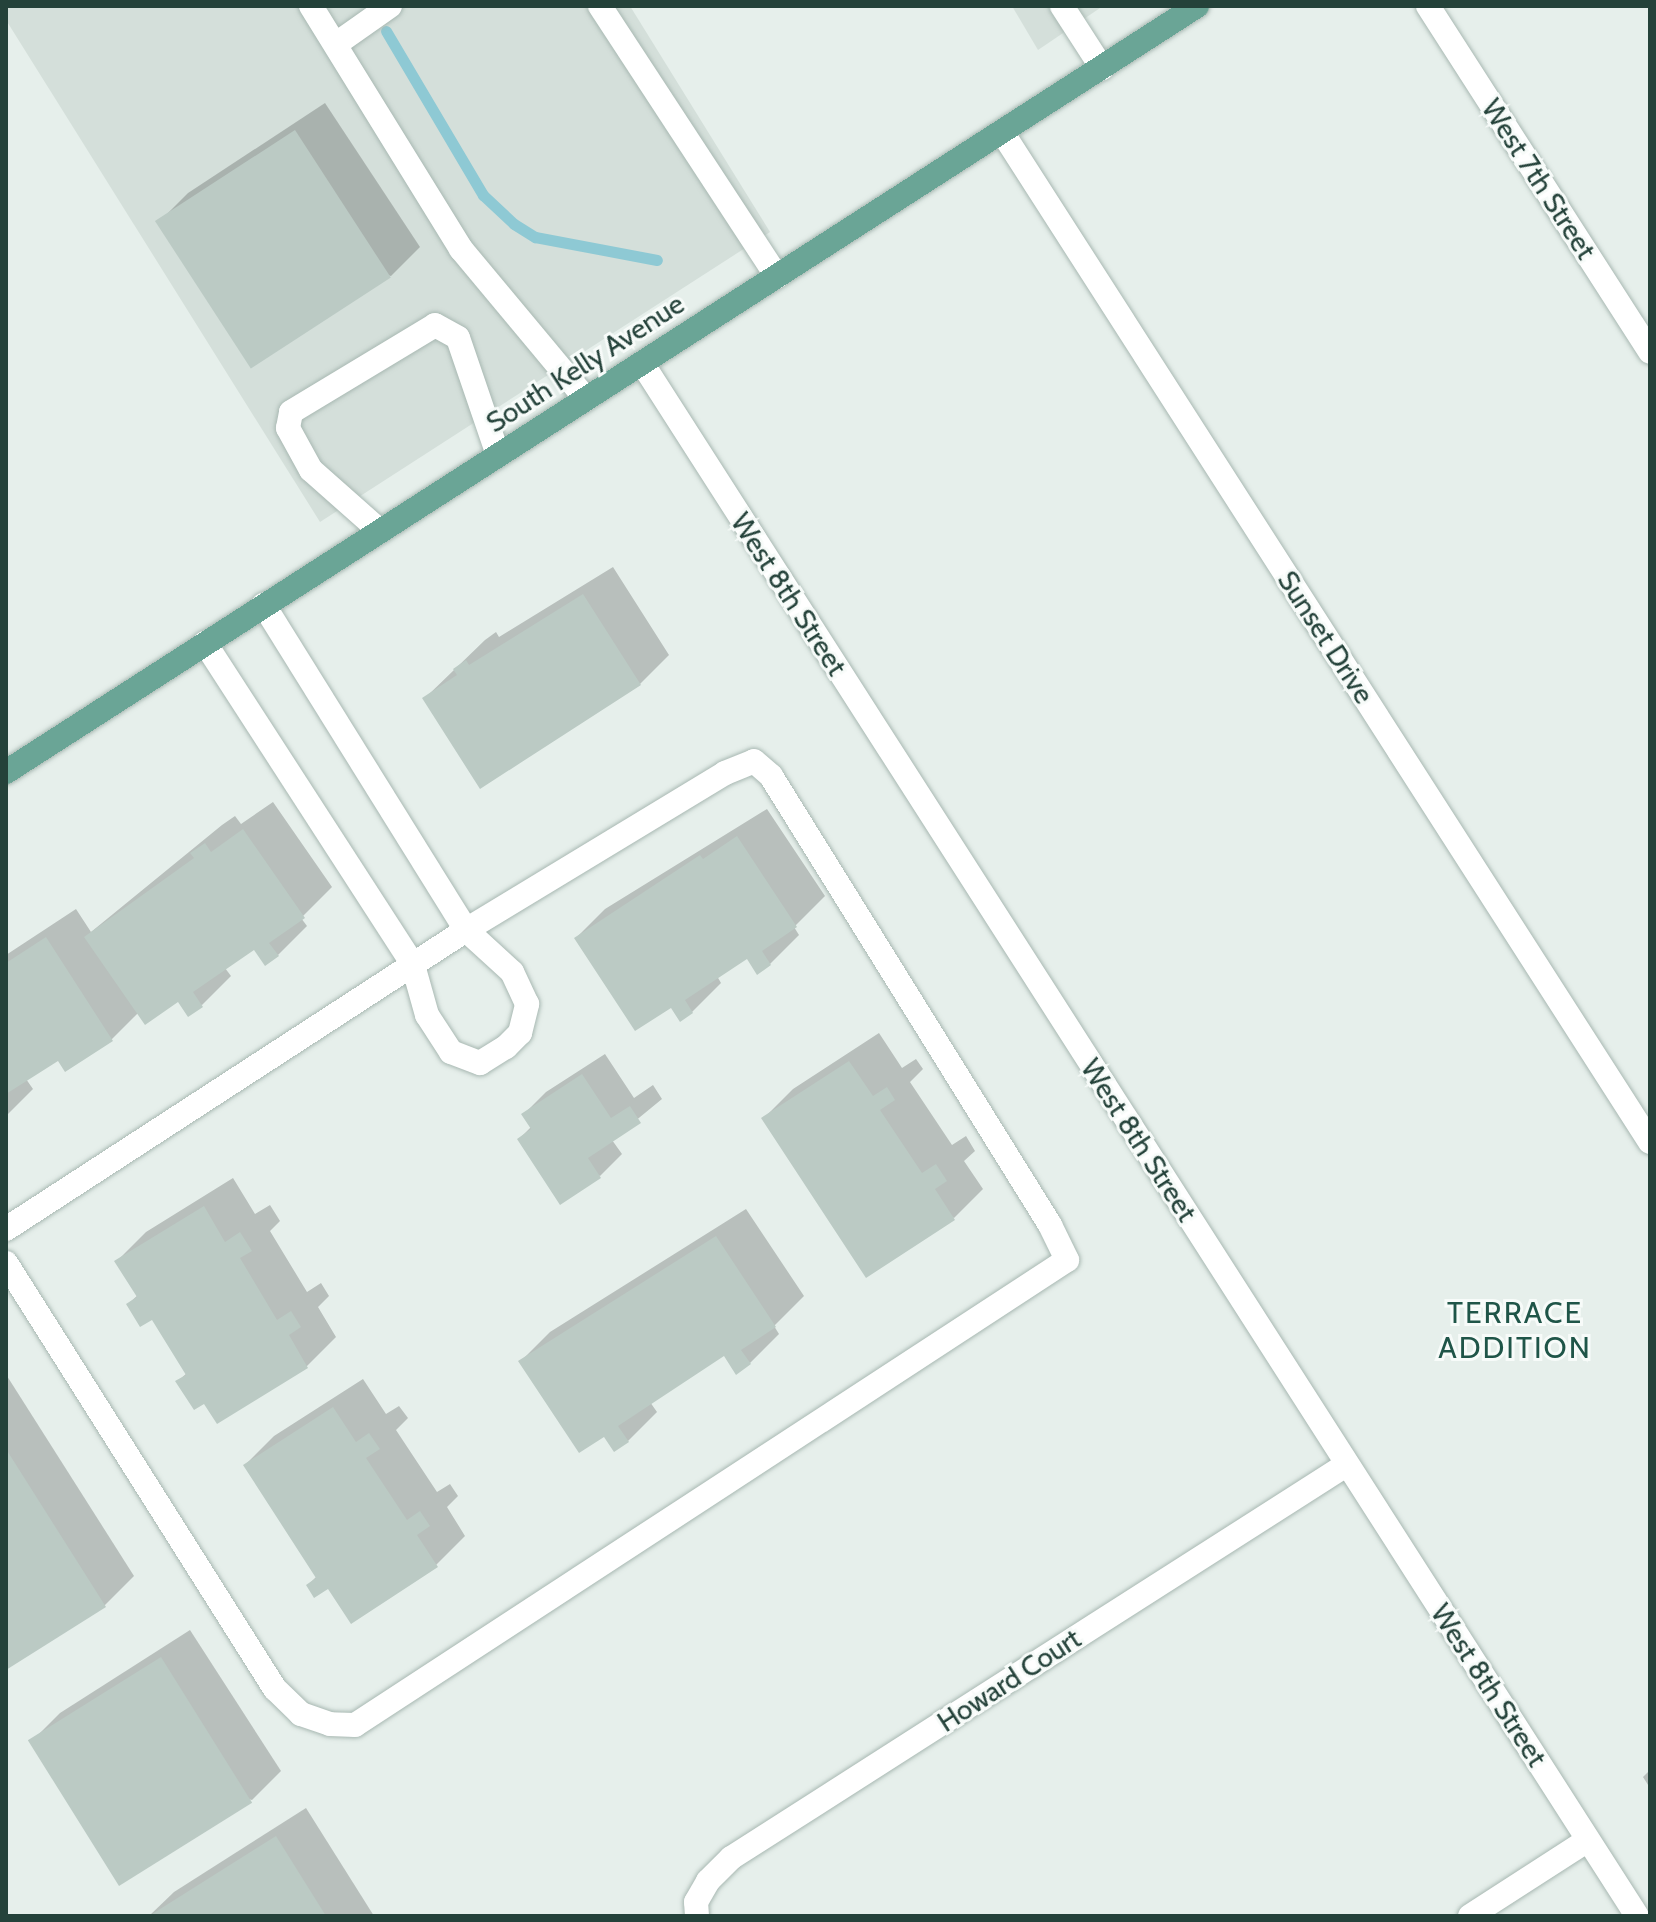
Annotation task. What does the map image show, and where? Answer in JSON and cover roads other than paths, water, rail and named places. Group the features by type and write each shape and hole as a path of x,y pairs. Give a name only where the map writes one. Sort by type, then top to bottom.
{"main road":[{"name":"South Kelly Avenue","path":"6,772 1197,6"}],"street":[{"path":"311,6 461,249 586,399"},
{"path":"336,44 390,6"},
{"path":"600,6 777,276"},
{"path":"1062,6 1102,68"},
{"name":"West 7th Street","path":"1428,6 1650,352"},
{"name":"Sunset Drive","path":"1002,132 1650,1142"},
{"path":"380,531 311,470 288,428 291,412 435,325 458,338 498,455"},
{"name":"West 8th Street","path":"642,363 1637,1916"},
{"path":"205,643 413,965 427,1015 451,1052 480,1063 506,1047 520,1033 527,1004 512,972 466,930 264,605"},
{"path":"6,1229 466,930 725,773 754,761 787,803 1050,1225 1067,1260 355,1725 330,1724 301,1714 275,1689 6,1263"},
{"name":"Howard Court","path":"697,1916 696,1902 708,1881 731,1858 1346,1465"},
{"path":"1470,1916 1588,1840"}],"waterway":[{"path":"386,31 483,195 514,224 535,237 657,260"}],"district":[{"name":"TERRACE ADDITION","path":"1515,1330"}]}
